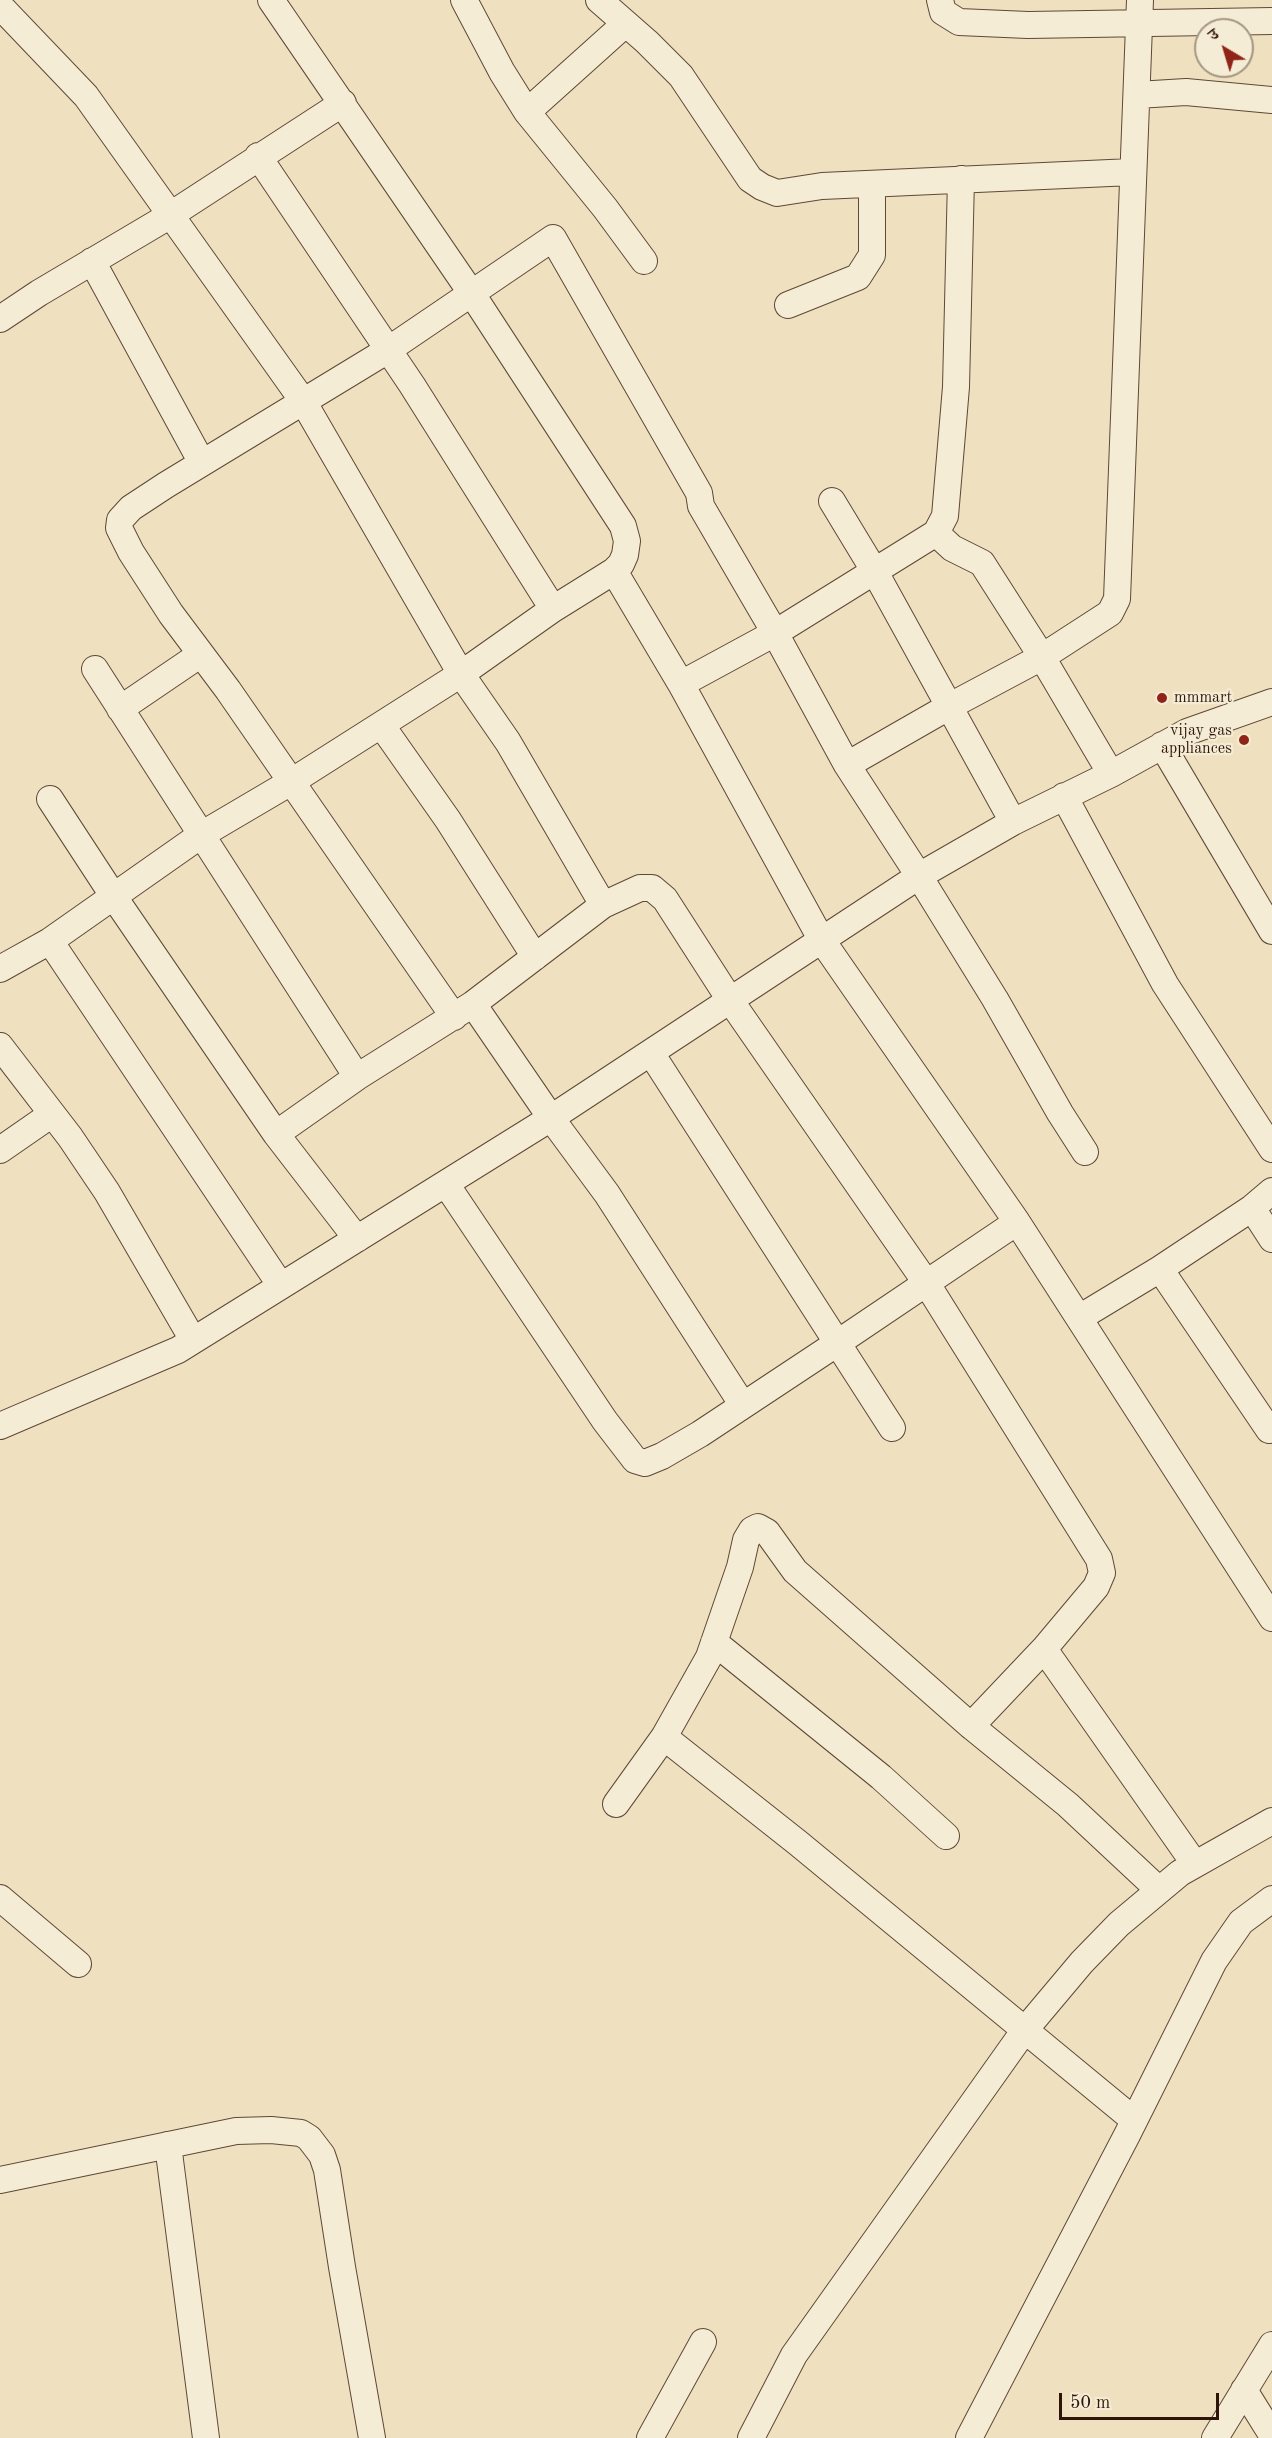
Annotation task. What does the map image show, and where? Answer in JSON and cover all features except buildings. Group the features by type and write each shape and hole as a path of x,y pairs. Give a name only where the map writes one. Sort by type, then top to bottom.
{"street":[{"path":"0,969 50,941 201,835 382,726 461,674 553,609 614,571 621,564 626,548 627,541 623,526 472,294 272,0"},
{"path":"464,0 502,72 527,112 605,208 644,261"},
{"path":"599,0 647,42 681,76 750,179 777,193 822,186 1132,172"},
{"path":"940,0 942,12 959,22 1028,25 1139,11 1272,21"},
{"path":"0,6 86,96 169,216 303,401 461,674 508,742 603,905"},
{"path":"847,765 1042,657 1110,613 1117,599 1139,11"},
{"path":"527,112 625,24"},
{"path":"1137,95 1186,92 1272,100"},
{"path":"0,319 169,216 258,156 343,103"},
{"path":"258,156 388,350 553,609"},
{"path":"681,684 775,633 936,533 945,516 956,387 961,179"},
{"path":"788,305 858,277 872,255 872,184"},
{"path":"742,1404 607,1194 551,1118 464,1010 291,782 228,690 171,614 131,552 119,528 120,520 131,508 388,350 553,238 699,492 701,507 775,633 847,765 919,876 1085,1152"},
{"path":"92,261 202,463"},
{"path":"832,501 875,572 1013,822"},
{"path":"936,533 952,548 982,563 1042,657 1111,774"},
{"path":"614,571 681,684 821,939 1017,1222 1272,1618"},
{"path":"120,709 201,654"},
{"path":"95,669 357,1077"},
{"path":"0,1426 178,1350 551,1118 919,876 1013,822 1111,774 1187,732 1272,702"},
{"path":"382,726 448,820 535,957"},
{"path":"1162,745 1272,931"},
{"path":"1064,796 1165,984 1272,1149"},
{"path":"50,800 276,1134 357,1239"},
{"path":"276,1134 357,1077 464,1010 603,905 640,888 652,888 665,899 730,1000 927,1284 1099,1559 1102,1573 1096,1587 1044,1649 970,1726"},
{"path":"50,941 281,1286"},
{"path":"0,1046 107,1192 193,1340"},
{"path":"651,1053 892,1428"},
{"path":"0,1150 52,1114"},
{"path":"446,1184 605,1421 635,1460 645,1463 662,1456 836,1344 1017,1222"},
{"path":"1079,1318 1160,1269 1252,1208 1272,1191"},
{"path":"1252,1208 1272,1239"},
{"path":"1160,1269 1269,1430"},
{"path":"616,1804 664,1737 708,1657 740,1567 746,1540 752,1530 758,1527 767,1532 795,1571 970,1726 1068,1805 1159,1890"},
{"path":"714,1642 881,1777 946,1836"},
{"path":"1044,1649 1194,1863"},
{"path":"664,1737 798,1843 1134,2120"},
{"path":"751,2438 794,2355 1024,2031 1082,1962 1119,1924 1194,1863 1272,1821"},
{"path":"0,1898 78,1964"},
{"path":"969,2438 1214,1961 1241,1922 1272,1899"},
{"path":"0,2180 236,2131 271,2130 301,2133 318,2149 327,2170 372,2438"},
{"path":"168,2145 206,2438"},
{"path":"650,2438 703,2342"},
{"path":"1215,2438 1272,2345"},
{"path":"1244,2390 1272,2435"}],"place":[{"name":"mmmart","path":"1162,698"},
{"name":"vijay gas appliances","path":"1244,740"}]}
